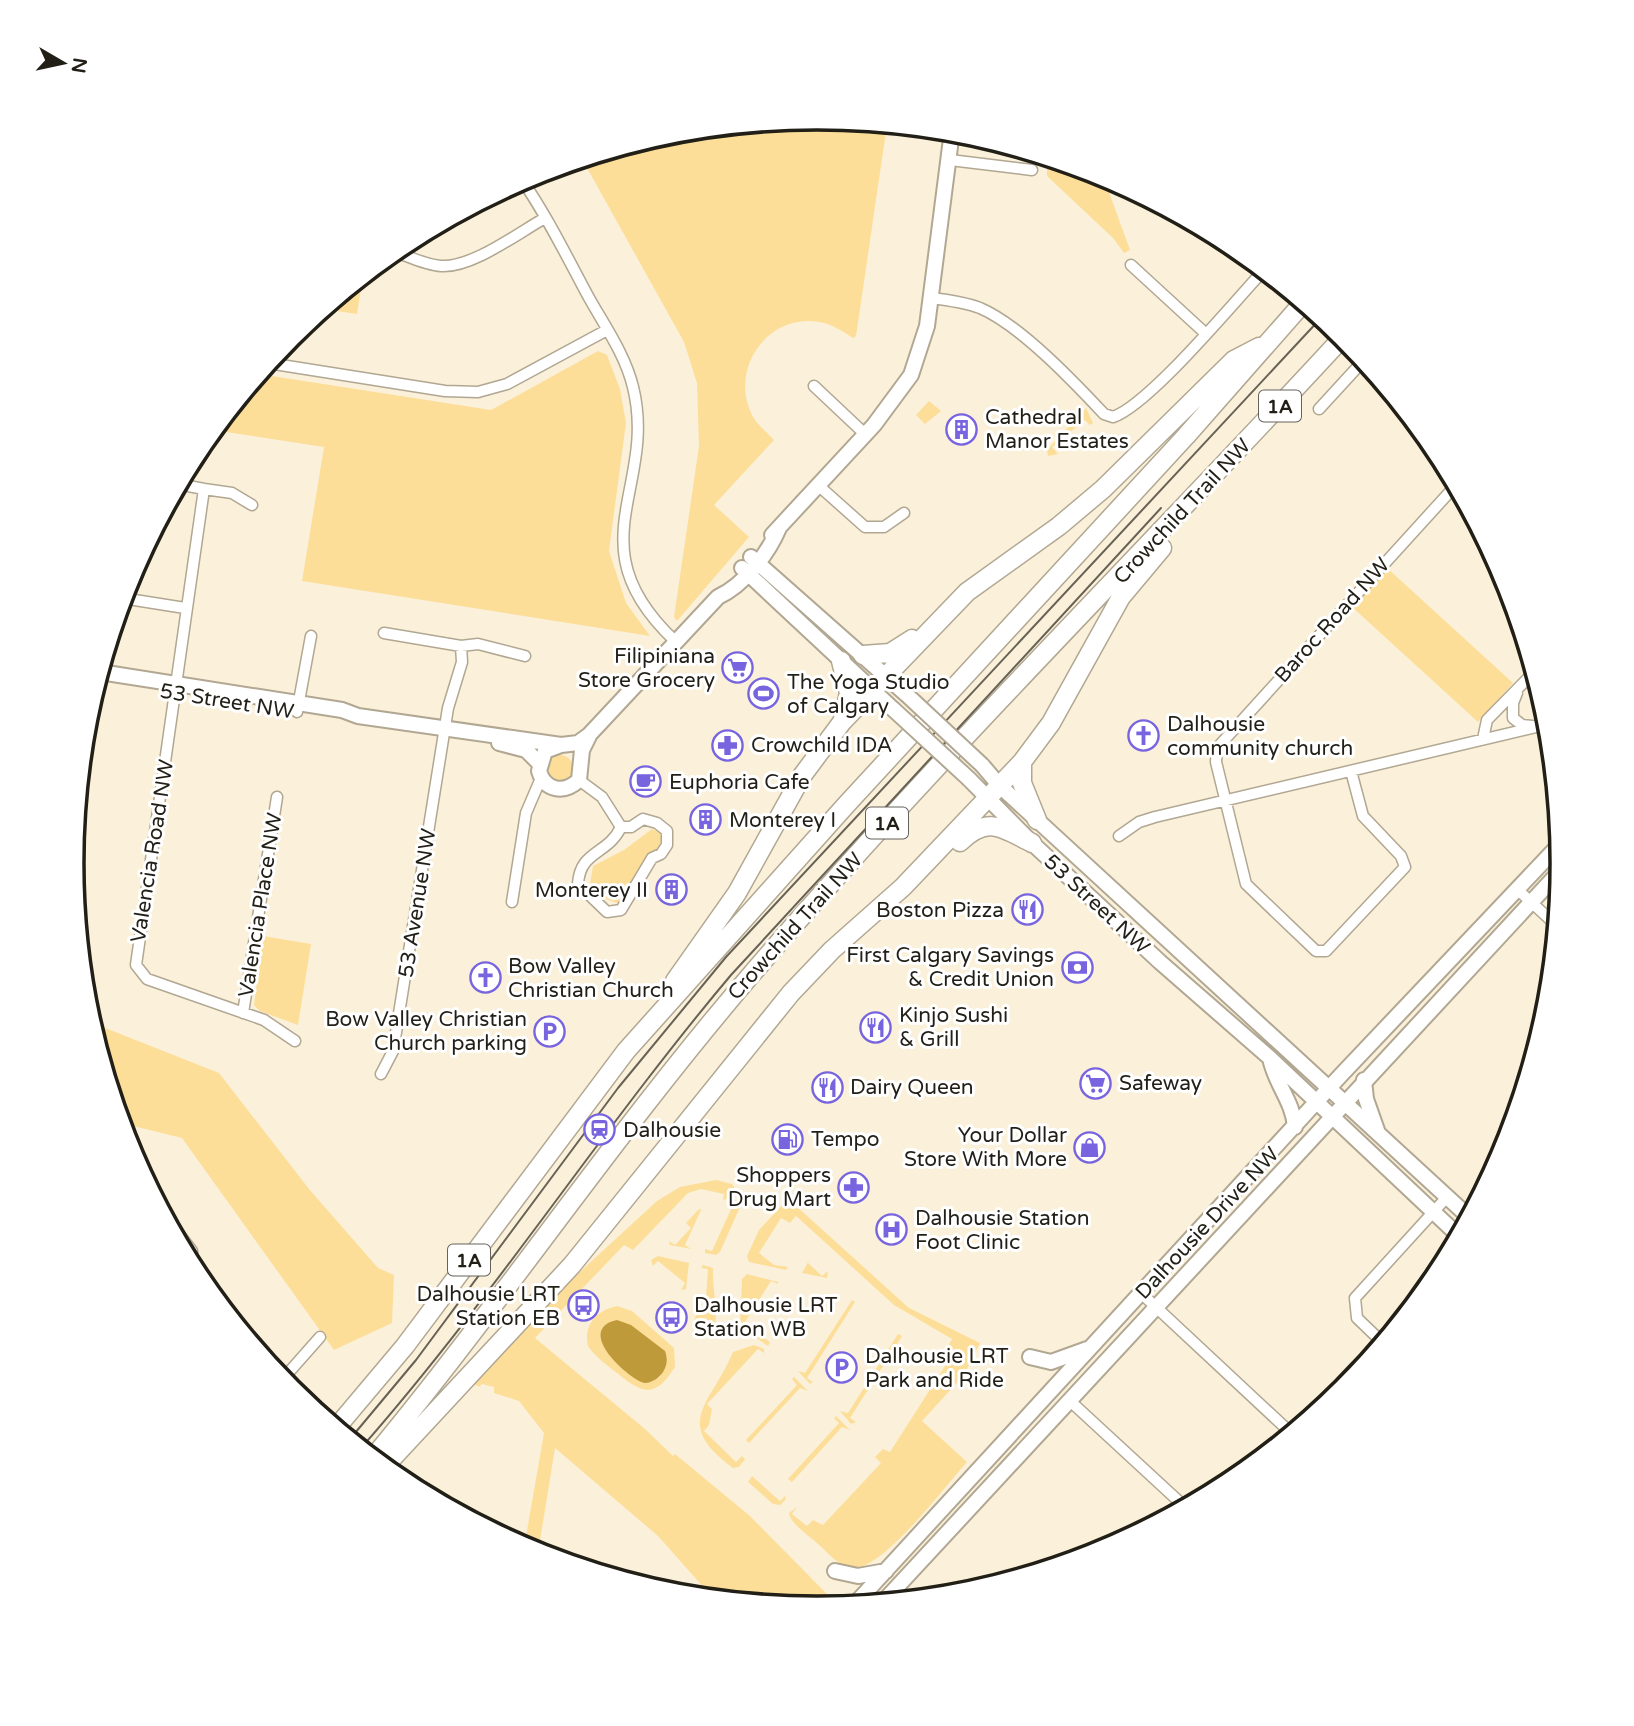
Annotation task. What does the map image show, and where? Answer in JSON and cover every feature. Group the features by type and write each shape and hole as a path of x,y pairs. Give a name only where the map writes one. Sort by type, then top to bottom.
{"highway":[{"name":"Crowchild Trail NW","path":"342,1421 405,1346 626,1051 846,805 1186,436 1297,309"},
{"path":"626,1051 737,893 802,776 842,722 967,592 1059,526 1103,489 1234,360 1265,344"},
{"name":"Crowchild Trail NW","path":"379,1451 481,1323 684,1053 753,972 970,733 1217,476 1336,346"},
{"path":"391,1459 572,1265 791,993 832,950 903,887 1021,762 1051,723 1121,597 1204,497 1217,476"},
{"path":"863,655 890,653 925,634"},
{"path":"841,661 849,692 842,722"},
{"path":"1021,762 1022,783 1037,820"},
{"path":"903,887 918,881 966,835 983,826 1000,827 1032,843"}],"street":[{"path":"512,902 526,813 544,776 545,751 578,743 589,735 718,597 719,589 772,545 779,528 866,435 911,375 924,340 932,298 951,143"},
{"path":"950,160 1032,170"},
{"path":"528,190 628,371 637,411 636,437 622,530 626,565 645,609 675,641"},
{"path":"407,256 432,264 455,265 470,260 545,218"},
{"path":"1131,265 1205,333"},
{"path":"932,298 980,308 1007,324 1107,416 1126,410 1257,277"},
{"path":"280,365 445,391 478,392 507,384 607,330"},
{"path":"1319,409 1357,368"},
{"path":"814,386 866,435"},
{"path":"188,486 232,493 252,505"},
{"path":"819,486 865,527 884,527 904,513"},
{"name":"Valencia Road NW","path":"204,489 185,608 178,689 136,965 147,979 264,1020 295,1041"},
{"name":"Baroc Road NW","path":"1351,771 1363,816 1401,856 1405,867 1322,952 1311,948 1246,884 1216,762 1220,745 1449,493"},
{"name":"53 Street NW","path":"749,565 863,655 982,765 999,785 1462,1211"},
{"name":"53 Street NW","path":"749,565 841,661 969,779 1032,843 1160,962 1270,1058 1452,1230"},
{"path":"133,600 185,608"},
{"path":"384,634 461,646 486,645 526,656"},
{"path":"298,708 311,636"},
{"name":"53 Avenue NW","path":"381,1074 393,1051 453,682 462,662 461,646"},
{"name":"53 Street NW","path":"109,674 178,689"},
{"path":"1483,739 1487,720 1527,680"},
{"name":"53 Street NW","path":"107,681 298,708 342,710 358,716 445,730 561,745"},
{"path":"1521,687 1513,703 1513,718 1522,725 1537,725"},
{"path":"1119,836 1144,820 1537,727"},
{"path":"544,776 566,789 579,780 582,750 589,735"},
{"name":"53 Street NW","path":"489,737 526,750 544,776"},
{"path":"579,780 602,797 621,827"},
{"name":"Valencia Place NW","path":"243,1013 277,797"},
{"path":"643,819 657,822 667,831 667,845 661,855 652,858 621,910 607,912 578,884 580,869 584,859 615,839 621,827 631,827 643,819"},
{"name":"Dalhousie Drive NW","path":"865,1594 1329,1088 1550,855"},
{"name":"Dalhousie Drive NW","path":"894,1592 1549,883"},
{"path":"1518,890 1547,917"},
{"path":"1270,1058 1274,1078 1293,1108 1296,1127"},
{"path":"1364,1080 1366,1098 1378,1134"},
{"path":"1376,1336 1357,1318 1355,1298 1447,1197"},
{"path":"1142,1294 1285,1427"},
{"path":"290,1371 320,1337"},
{"path":"1030,1357 1051,1362 1095,1345"},
{"path":"1069,1400 1178,1501"},
{"path":"835,1571 858,1576 887,1571"}],"shaded area":[{"path":"817,130 886,134 856,336 853,338 824,323 800,322 782,327 767,337 756,350 748,366 745,384 747,402 755,420 774,440 714,505 749,537 677,621 674,617 699,446 697,383 684,342 587,167 674,144 721,136"},
{"path":"1047,167 1110,191 1130,250 1124,253 1113,238 1047,176"},
{"path":"361,289 357,314 336,311"},
{"path":"598,351 607,355 620,389 626,423 609,551 626,603 650,636 302,581 324,447 225,432 270,376 491,410"},
{"path":"929,401 941,411 925,424 916,415"},
{"path":"1086,408 1093,423 1090,425 1085,420 1052,447 1058,454 1048,456 1047,450"},
{"path":"1386,567 1513,683 1478,722 1351,606"},
{"name":"The Yoga Studio of Calgary","path":"774,687 769,705 755,701 755,690"},
{"path":"560,755 569,759 573,768 569,777 560,781 551,777 547,768 551,759"},
{"path":"652,829 663,834 666,841 620,904 603,898 590,884 593,866 624,850"},
{"path":"263,936 311,944 298,1025 260,1011 254,1005"},
{"path":"103,1027 219,1073 309,1189 378,1268 394,1275 392,1323 334,1350 182,1138 133,1126"},
{"path":"716,1180 732,1184 739,1195 723,1200 724,1194 701,1189 688,1193 633,1250 624,1245 535,1338 645,1429 673,1456 675,1454 750,1516 828,1596 769,1594 703,1587 658,1536 555,1448 540,1541 526,1535 544,1433 519,1401 494,1393 494,1387 482,1384 479,1387 473,1383 558,1292 657,1201 680,1187"},
{"path":"740,1199 740,1207 720,1252 716,1255 705,1253 705,1249 712,1251 732,1207 727,1203"},
{"path":"785,1202 795,1205 909,1308 980,1343 964,1375 922,1421 967,1462 930,1506 881,1556 866,1565 853,1568 834,1558 796,1525 789,1513 797,1507 792,1514 807,1526 813,1520 823,1525 881,1463 875,1457 883,1449 890,1452 954,1352 947,1348 952,1339 894,1305 796,1216 790,1223 781,1218 759,1253 774,1265 788,1267 786,1270 749,1262 747,1256 759,1230"},
{"path":"699,1209 708,1212 701,1210 685,1245 691,1249 670,1245 669,1241 675,1245 691,1228 686,1223"},
{"path":"658,1256 689,1263 686,1289 681,1290 685,1283 658,1261 653,1266 651,1260"},
{"path":"811,1257 808,1263 822,1276 828,1271 827,1278 802,1273"},
{"path":"703,1265 713,1268 716,1320 715,1328 709,1333 694,1321 696,1315 705,1313 708,1269 701,1268"},
{"path":"747,1274 778,1282 771,1281 743,1325 757,1337 761,1336 770,1342 768,1346 740,1327 742,1279"},
{"path":"852,1300 855,1302 807,1378 813,1382 810,1384 798,1371 805,1373"},
{"path":"617,1306 632,1311 674,1348 675,1367 655,1388 649,1390 635,1386 601,1361 588,1346 590,1325 598,1315","holes":["648,1339 667,1356 660,1377 650,1382"]},
{"path":"617,1320 631,1325 665,1351 665,1367 656,1379 645,1383 638,1380 609,1355 601,1334 605,1326"},
{"path":"898,1334 902,1336 850,1418 856,1422 851,1424 840,1411 848,1413"},
{"path":"754,1345 764,1349 764,1353 758,1349 707,1404 712,1409 709,1425 704,1431 736,1462 742,1456 745,1459 739,1467 733,1468 714,1452 704,1438 700,1425 702,1413 733,1352"},
{"path":"794,1377 808,1391 800,1388 749,1443 746,1440 797,1385 792,1379"},
{"path":"836,1416 850,1430 842,1427 792,1482 788,1479 839,1423 834,1418"},
{"path":"752,1476 780,1501 785,1496 786,1499 780,1505 773,1504 748,1482"}],"tram line":[{"path":"356,1432 416,1360 618,1088 726,957 1314,325"},
{"path":"367,1441 410,1391 637,1092 731,975 1161,508"}],"place":[{"name":"Cathedral Manor Estates","path":"962,429"},
{"name":"Filipiniana Store Grocery","path":"738,668"},
{"name":"The Yoga Studio of Calgary","path":"764,694"},
{"name":"Dalhousie community church","path":"1144,736"},
{"name":"Crowchild IDA","path":"728,745"},
{"name":"Euphoria Cafe","path":"646,782"},
{"name":"Monterey I","path":"706,820"},
{"name":"Monterey II","path":"671,890"},
{"name":"Boston Pizza","path":"1027,910"},
{"name":"First Calgary Savings & Credit Union","path":"1077,967"},
{"name":"Bow Valley Christian Church","path":"485,978"},
{"name":"Kinjo Sushi & Grill","path":"876,1027"},
{"name":"Bow Valley Christian Church parking","path":"550,1031"},
{"name":"Safeway","path":"1096,1083"},
{"name":"Dairy Queen","path":"827,1087"},
{"name":"Dalhousie","path":"600,1130"},
{"name":"Tempo","path":"788,1139"},
{"name":"Your Dollar Store With More","path":"1090,1147"},
{"name":"Shoppers Drug Mart","path":"854,1187"},
{"name":"Dalhousie Station Foot Clinic","path":"892,1230"},
{"name":"Dalhousie LRT Station EB","path":"583,1306"},
{"name":"Dalhousie LRT Station WB","path":"671,1317"},
{"name":"Dalhousie LRT Park and Ride","path":"842,1368"}]}
